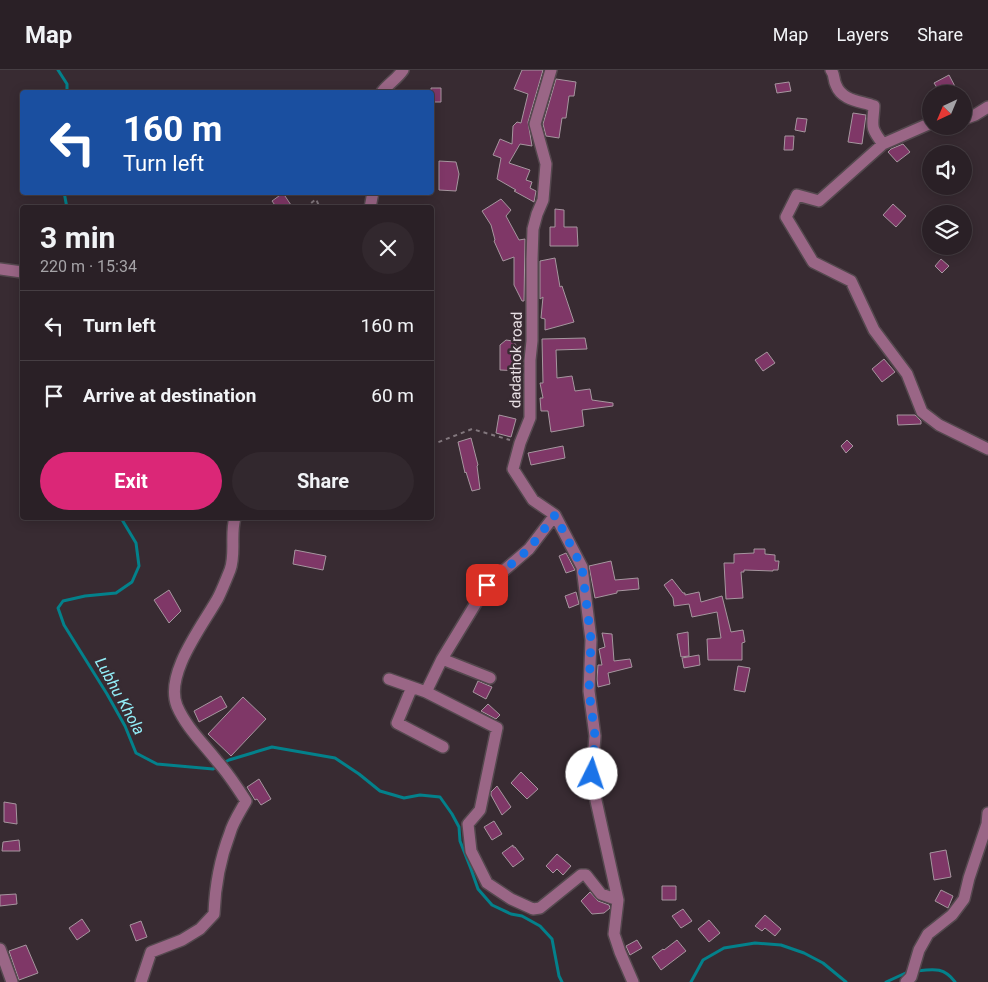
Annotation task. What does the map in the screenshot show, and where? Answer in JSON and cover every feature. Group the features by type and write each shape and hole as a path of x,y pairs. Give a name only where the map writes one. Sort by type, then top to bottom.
{"street":[{"path":"384,90 403,70"},
{"name":"dadathok road","path":"551,70 535,124 546,164 543,200 533,229 530,418 520,443 513,469 533,500 555,515 582,567 591,640 589,691 595,736 592,774 593,787 618,900 614,934 633,982"},
{"path":"831,70 840,93 861,103 866,102 874,106 872,122 874,133 883,144"},
{"path":"972,115 988,106"},
{"path":"922,127 883,144 819,201 796,195 786,217 814,262 851,281 874,330 907,374 922,412 939,425 988,449"},
{"path":"0,269 20,272"},
{"path":"426,692 442,660 487,585 529,549 555,515"},
{"path":"141,982 151,952 182,940 200,929 214,914 216,888 230,832 246,801 238,787 217,760 193,734 175,698 175,681 185,653 218,597 231,568 236,520"},
{"path":"442,660 490,678"},
{"path":"390,678 426,692 497,728 480,810 468,824 471,851 487,883 511,899 533,909 540,908 581,875 586,875 601,894 618,900"},
{"path":"412,687 397,723 443,747"},
{"path":"909,979 919,950 928,934 952,915 964,899 987,824 988,813"},
{"path":"0,949 12,982"}],"path":[{"path":"309,205 316,200 318,205"},
{"path":"434,444 472,429 520,443"}],"building":[{"path":"522,70 543,70 528,122 532,146 520,144 509,163 530,170 526,180 532,182 530,188 536,191 534,202 497,179 501,158 493,155 500,139 512,144 513,126 517,122 521,123 528,94 514,89"},
{"path":"949,75 954,85 935,85 934,83"},
{"path":"556,79 576,82 574,96 569,96 566,118 562,118 559,138 546,136 543,124"},
{"path":"789,82 791,91 777,93 775,84"},
{"path":"431,88 441,88 441,102 434,102 434,90 431,90"},
{"path":"853,113 866,115 862,144 848,142"},
{"path":"797,118 807,119 805,132 795,130"},
{"path":"785,136 794,136 793,150 784,150"},
{"path":"903,144 910,152 897,162 888,152"},
{"path":"439,161 456,162 459,174 456,191 439,190"},
{"path":"280,195 284,195 291,205 275,205 272,201"},
{"path":"501,199 511,210 506,216 519,240 525,239 524,301 522,301 514,285 514,257 503,261 494,241 491,225 482,211"},
{"path":"893,204 906,216 896,227 883,215"},
{"path":"555,209 564,210 564,227 577,227 578,246 550,246 550,227 555,227"},
{"path":"555,258 560,287 562,286 574,322 545,330 545,319 541,318 543,297 540,299 540,261"},
{"path":"941,259 949,266 942,273 935,266"},
{"path":"585,338 587,349 556,350 557,378 572,376 575,391 590,389 592,400 613,403 613,406 582,410 584,426 551,432 548,411 541,411 540,398 543,398 540,383 543,383 542,339"},
{"path":"506,340 513,341 516,345 516,360 522,361 522,371 500,370 500,345"},
{"path":"767,352 775,363 763,371 755,360"},
{"path":"884,359 895,372 882,382 872,369"},
{"path":"499,415 516,419 511,437 496,433"},
{"path":"897,415 915,415 921,421 921,424 898,425"},
{"path":"471,438 478,465 480,489 472,491 465,473 458,442"},
{"path":"847,440 853,446 846,453 841,446"},
{"path":"563,446 565,458 531,465 528,453"},
{"path":"754,549 765,549 765,554 775,555 775,561 779,561 778,570 744,570 744,572 741,572 743,598 726,599 724,563 734,563 734,554 754,553"},
{"path":"295,550 326,556 323,570 293,564"},
{"path":"566,553 575,570 566,573 559,556"},
{"path":"611,561 615,580 638,578 639,589 617,591 617,593 595,598 589,566"},
{"path":"672,579 685,595 699,592 701,602 722,596 731,632 743,630 745,642 742,643 742,660 708,660 707,639 721,638 717,612 692,617 689,604 674,606 673,598 664,585"},
{"path":"169,590 181,611 169,623 154,600"},
{"path":"576,592 579,604 569,608 565,596"},
{"path":"688,632 689,656 681,657 677,634"},
{"path":"602,633 612,634 614,661 630,659 632,667 608,673 610,684 598,687 598,665 602,665 599,649 605,647"},
{"path":"699,655 700,665 684,668 682,658"},
{"path":"738,666 750,668 745,692 734,690"},
{"path":"478,681 492,687 486,699 473,692"},
{"path":"221,696 227,707 199,722 194,711"},
{"path":"243,697 266,719 231,756 208,734"},
{"path":"488,704 500,715 496,719 481,711"},
{"path":"521,772 538,789 527,799 511,783"},
{"path":"259,779 271,799 261,805 257,799 255,800 247,787"},
{"path":"497,786 511,807 502,815 491,795 491,792"},
{"path":"4,802 16,804 17,824 4,822"},
{"path":"494,821 502,834 492,840 484,827"},
{"path":"19,840 20,851 2,851 3,842"},
{"path":"513,845 524,859 513,867 502,853"},
{"path":"946,850 951,877 934,880 930,853"},
{"path":"557,854 571,866 563,875 557,869 553,873 546,866"},
{"path":"662,886 676,886 676,900 662,900"},
{"path":"941,890 953,896 948,908 935,901"},
{"path":"590,892 598,901 609,905 610,908 604,913 592,914 581,901"},
{"path":"16,894 17,904 0,906 0,895"},
{"path":"683,909 692,921 681,928 672,916"},
{"path":"765,915 781,929 775,936 765,928 762,931 755,926"},
{"path":"82,919 90,931 77,940 69,928"},
{"path":"709,920 720,933 709,942 698,929"},
{"path":"141,921 147,937 136,941 130,925"},
{"path":"637,940 642,948 630,955 626,946"},
{"path":"677,940 686,951 661,970 652,957"},
{"path":"26,945 38,973 19,980 9,951"}],"waterway":[{"path":"58,70 67,84 67,90"},
{"name":"Lubhu Khola","path":"65,195 66,205"},
{"name":"Lubhu Khola","path":"122,520 136,543 139,566 132,582 116,593 85,596 63,601 58,608 64,625 107,694 125,726 136,753 157,764 213,769 218,766"},
{"name":"Lubhu Khola","path":"223,763 272,747 335,758 380,791 404,798 420,795 440,797 459,827 460,841 478,889 492,905 511,914 522,916 540,926 552,939 559,976 562,982"},
{"name":"Lubhu Khola","path":"691,982 703,960 724,948 755,943 781,945 804,953 823,963 846,982"},
{"name":"Lubhu Khola","path":"886,982 910,971"},
{"name":"Lubhu Khola","path":"916,971 943,971 955,982"}],"route":[{"path":"487,585 529,549 555,515 582,567 591,640 589,691 595,736 592,774"}]}
